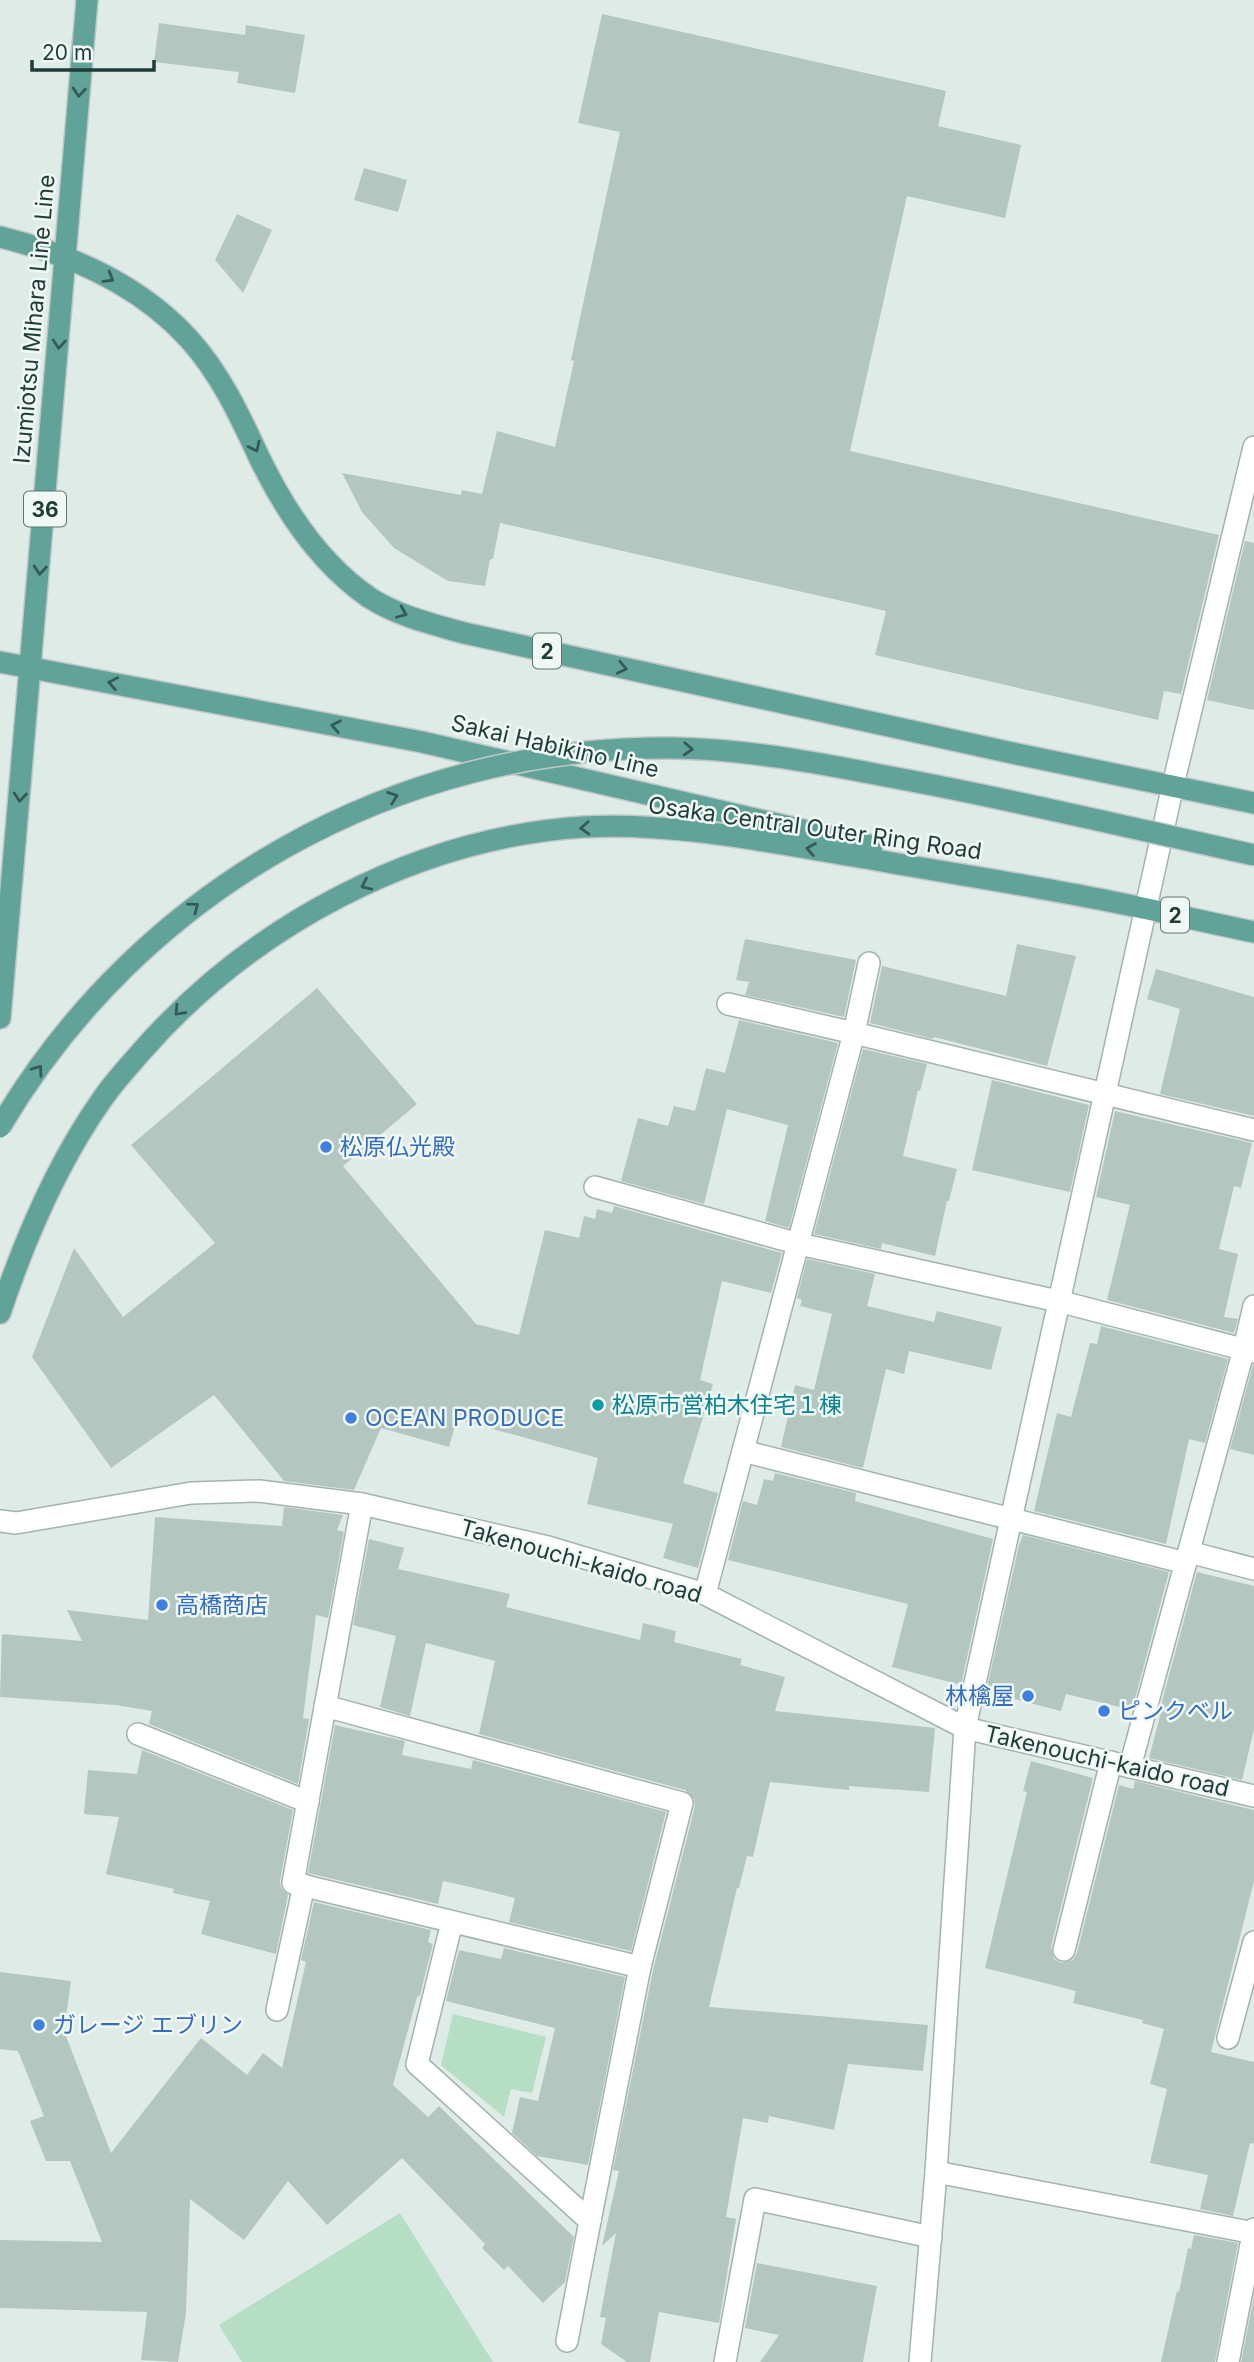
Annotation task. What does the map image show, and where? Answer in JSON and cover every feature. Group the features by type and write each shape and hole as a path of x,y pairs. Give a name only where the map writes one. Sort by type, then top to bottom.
{"main road":[{"name":"Izumiotsu Mihara Line Line","path":"0,1018 87,0"},
{"name":"2","path":"0,237 66,257 103,274 165,317 189,340 229,395 281,499 301,530 346,579 371,598 398,612 430,624 477,636 1254,803"},
{"name":"Sakai Habikino Line","path":"0,662 422,743 1096,898"},
{"path":"0,1127 26,1085 75,1019 160,935 215,891 253,865 296,841 372,804 419,787 495,766 575,754 673,748 761,755 944,787 1254,855"},
{"name":"Osaka Central Outer Ring Road","path":"0,1313 31,1227 78,1138 103,1097 188,1002 259,945 308,915 385,876 481,843 581,828 619,827 697,832 1096,898 1254,932"}],"street":[{"path":"920,2362 936,2172 965,1728 1173,785 1254,447"},
{"path":"705,1594 854,1033 869,963"},
{"path":"728,1004 1254,1130"},
{"path":"595,1187 799,1244 1058,1301 1249,1350"},
{"path":"1064,1950 1249,1350 1254,1306"},
{"path":"743,1451 1012,1517 1187,1557 1254,1569"},
{"name":"Takenouchi-kaido road","path":"0,1521 16,1523 191,1493 258,1491 362,1504 548,1547 705,1594 965,1728 1254,1796"},
{"path":"362,1504 293,1883 640,1967"},
{"path":"325,1706 682,1803 640,1967 567,2341"},
{"path":"138,1734 308,1802"},
{"path":"277,2010 304,1885"},
{"path":"452,1922 417,2064 590,2221"},
{"path":"1228,2038 1254,1942"},
{"path":"936,2172 1254,2231 1228,2362"},
{"path":"725,2362 755,2199 931,2237"}],"green space":[{"path":"453,2014 546,2037 532,2093 511,2089 504,2117 441,2065"},
{"path":"400,2213 493,2362 242,2362 219,2325"}],"building":[{"path":"602,14 946,91 938,126 1021,145 1005,218 907,196 850,451 1219,535 1181,694 1164,691 1158,720 875,655 886,611 500,523 485,586 448,581 394,548 362,512 342,473 461,495 462,490 482,494 497,431 555,447 620,132 578,123"},
{"path":"159,23 245,35 246,25 305,35 295,93 237,83 239,72 154,62"},
{"path":"364,168 407,180 398,212 354,200"},
{"path":"237,214 272,230 243,293 215,260"},
{"path":"1245,541 1254,543 1254,710 1207,700"},
{"path":"745,939 856,960 844,1017 745,995 749,982 736,980"},
{"path":"1017,944 1076,956 1047,1066 870,1023 882,966 1006,996"},
{"path":"1156,969 1254,997 1254,1116 1160,1094 1180,1009 1147,999"},
{"path":"317,988 417,1104 343,1166 476,1324 519,1335 545,1230 579,1238 584,1216 595,1219 597,1209 612,1213 614,1206 782,1253 771,1293 722,1281 700,1380 713,1384 683,1483 718,1493 698,1568 663,1558 673,1524 587,1504 598,1458 457,1419 449,1447 381,1428 354,1490 284,1481 214,1395 111,1468 32,1357 74,1248 123,1317 215,1243 131,1145"},
{"path":"739,1020 838,1043 789,1228 765,1221 788,1125 727,1109 704,1204 621,1181 638,1118 668,1126 674,1106 695,1111 706,1068 725,1073"},
{"path":"863,1049 927,1064 920,1091 918,1090 903,1156 957,1169 935,1256 882,1243 881,1249 814,1234"},
{"path":"992,1080 1089,1105 1070,1192 972,1170"},
{"path":"1115,1111 1252,1143 1241,1188 1234,1186 1219,1249 1238,1254 1224,1317 1238,1319 1234,1333 1107,1300 1130,1205 1096,1197"},
{"path":"807,1259 875,1274 867,1306 934,1322 937,1311 1002,1327 991,1370 909,1351 904,1374 886,1369 863,1468 781,1447 795,1385 814,1390 832,1314 800,1306 802,1300 797,1298"},
{"path":"1101,1326 1228,1359 1205,1443 1189,1439 1166,1544 1034,1511 1057,1413 1071,1417 1090,1343 1097,1344"},
{"path":"1254,1365 1254,1455 1230,1449"},
{"path":"775,1473 856,1493 855,1501 993,1539 961,1685 892,1667 908,1604 728,1560 743,1501 757,1505 764,1479 773,1481"},
{"path":"284,1507 343,1515 337,1530 344,1532 328,1618 316,1615 303,1718 309,1719 298,1784 149,1724 152,1711 116,1705 0,1697 2,1634 82,1641 67,1610 148,1620 155,1517 282,1526"},
{"path":"1023,1535 1169,1572 1132,1710 1066,1694 1061,1711 986,1692"},
{"path":"369,1539 404,1548 398,1569 510,1594 506,1607 640,1640 643,1623 676,1631 674,1642 742,1659 740,1665 785,1677 775,1711 935,1728 929,1792 849,1786 849,1790 770,1782 753,1857 747,1856 737,1888 709,2007 928,2025 923,2071 848,2064 834,2130 769,2116 768,2123 743,2118 726,2217 736,2219 719,2323 659,2312 650,2362 627,2362 601,2344 606,2318 600,2317 616,2233 602,2246 619,2171 613,2170 653,1970 695,1806 694,1799 685,1790 479,1734 495,1661 426,1643 410,1716 380,1707 396,1636 353,1625"},
{"path":"1197,1572 1254,1586 1254,1729 1242,1780 1149,1758"},
{"path":"335,1725 405,1741 402,1755 471,1769 473,1760 666,1812 631,1951 509,1922 515,1898 479,1889 443,1881 438,1904 308,1873"},
{"path":"142,1750 293,1810 280,1881 281,1888 288,1895 276,1954 201,1934 210,1901 173,1893 174,1889 106,1874 119,1817 84,1814 88,1770 137,1774"},
{"path":"1031,1761 1093,1778 1051,1947 1054,1959 1061,1963 1073,1960 1077,1953 1119,1785 1133,1789 1135,1781 1254,1810 1254,1881 1211,2052 1254,2062 1254,2144 1250,2143 1233,2216 1200,2209 1208,2175 1150,2163 1167,2089 1150,2084 1164,2029 1142,2023 1143,2020 1073,2003 1076,1991 985,1968 1027,1792 1023,1791"},
{"path":"314,1902 431,1930 428,1942 433,1944 393,2085 428,2117 439,2106 574,2237 565,2282 543,2303 508,2266 504,2270 482,2248 485,2244 402,2158 327,2225 288,2181 244,2240 190,2199 186,2313 178,2362 141,2360 147,2312 0,2308 0,2240 102,2242 70,2161 46,2161 30,2121 44,2116 18,2051 0,2049 0,1972 71,1981 64,2031 111,2153 201,2038 247,2075 263,2053 282,2068 306,1962 301,1960"},
{"path":"504,1948 625,1977 588,2165 537,2156 512,2133 520,2097 538,2101 555,2028 446,2001 459,1950 501,1959"},
{"path":"1194,2235 1238,2243 1215,2362 1161,2362 1188,2248 1191,2249"},
{"path":"757,2263 877,2286 863,2362 760,2362 779,2335 745,2328"},
{"path":"1254,2297 1254,2362 1241,2362"}],"place":[{"name":"松原仏光殿","path":"326,1147"},
{"name":"松原市営柏木住宅１棟","path":"598,1405"},
{"name":"OCEAN PRODUCE","path":"351,1418"},
{"name":"高橋商店","path":"162,1605"},
{"name":"林檎屋","path":"1028,1696"},
{"name":"ピンクベル","path":"1104,1711"},
{"name":"ガレージ エブリン","path":"39,2025"}]}
